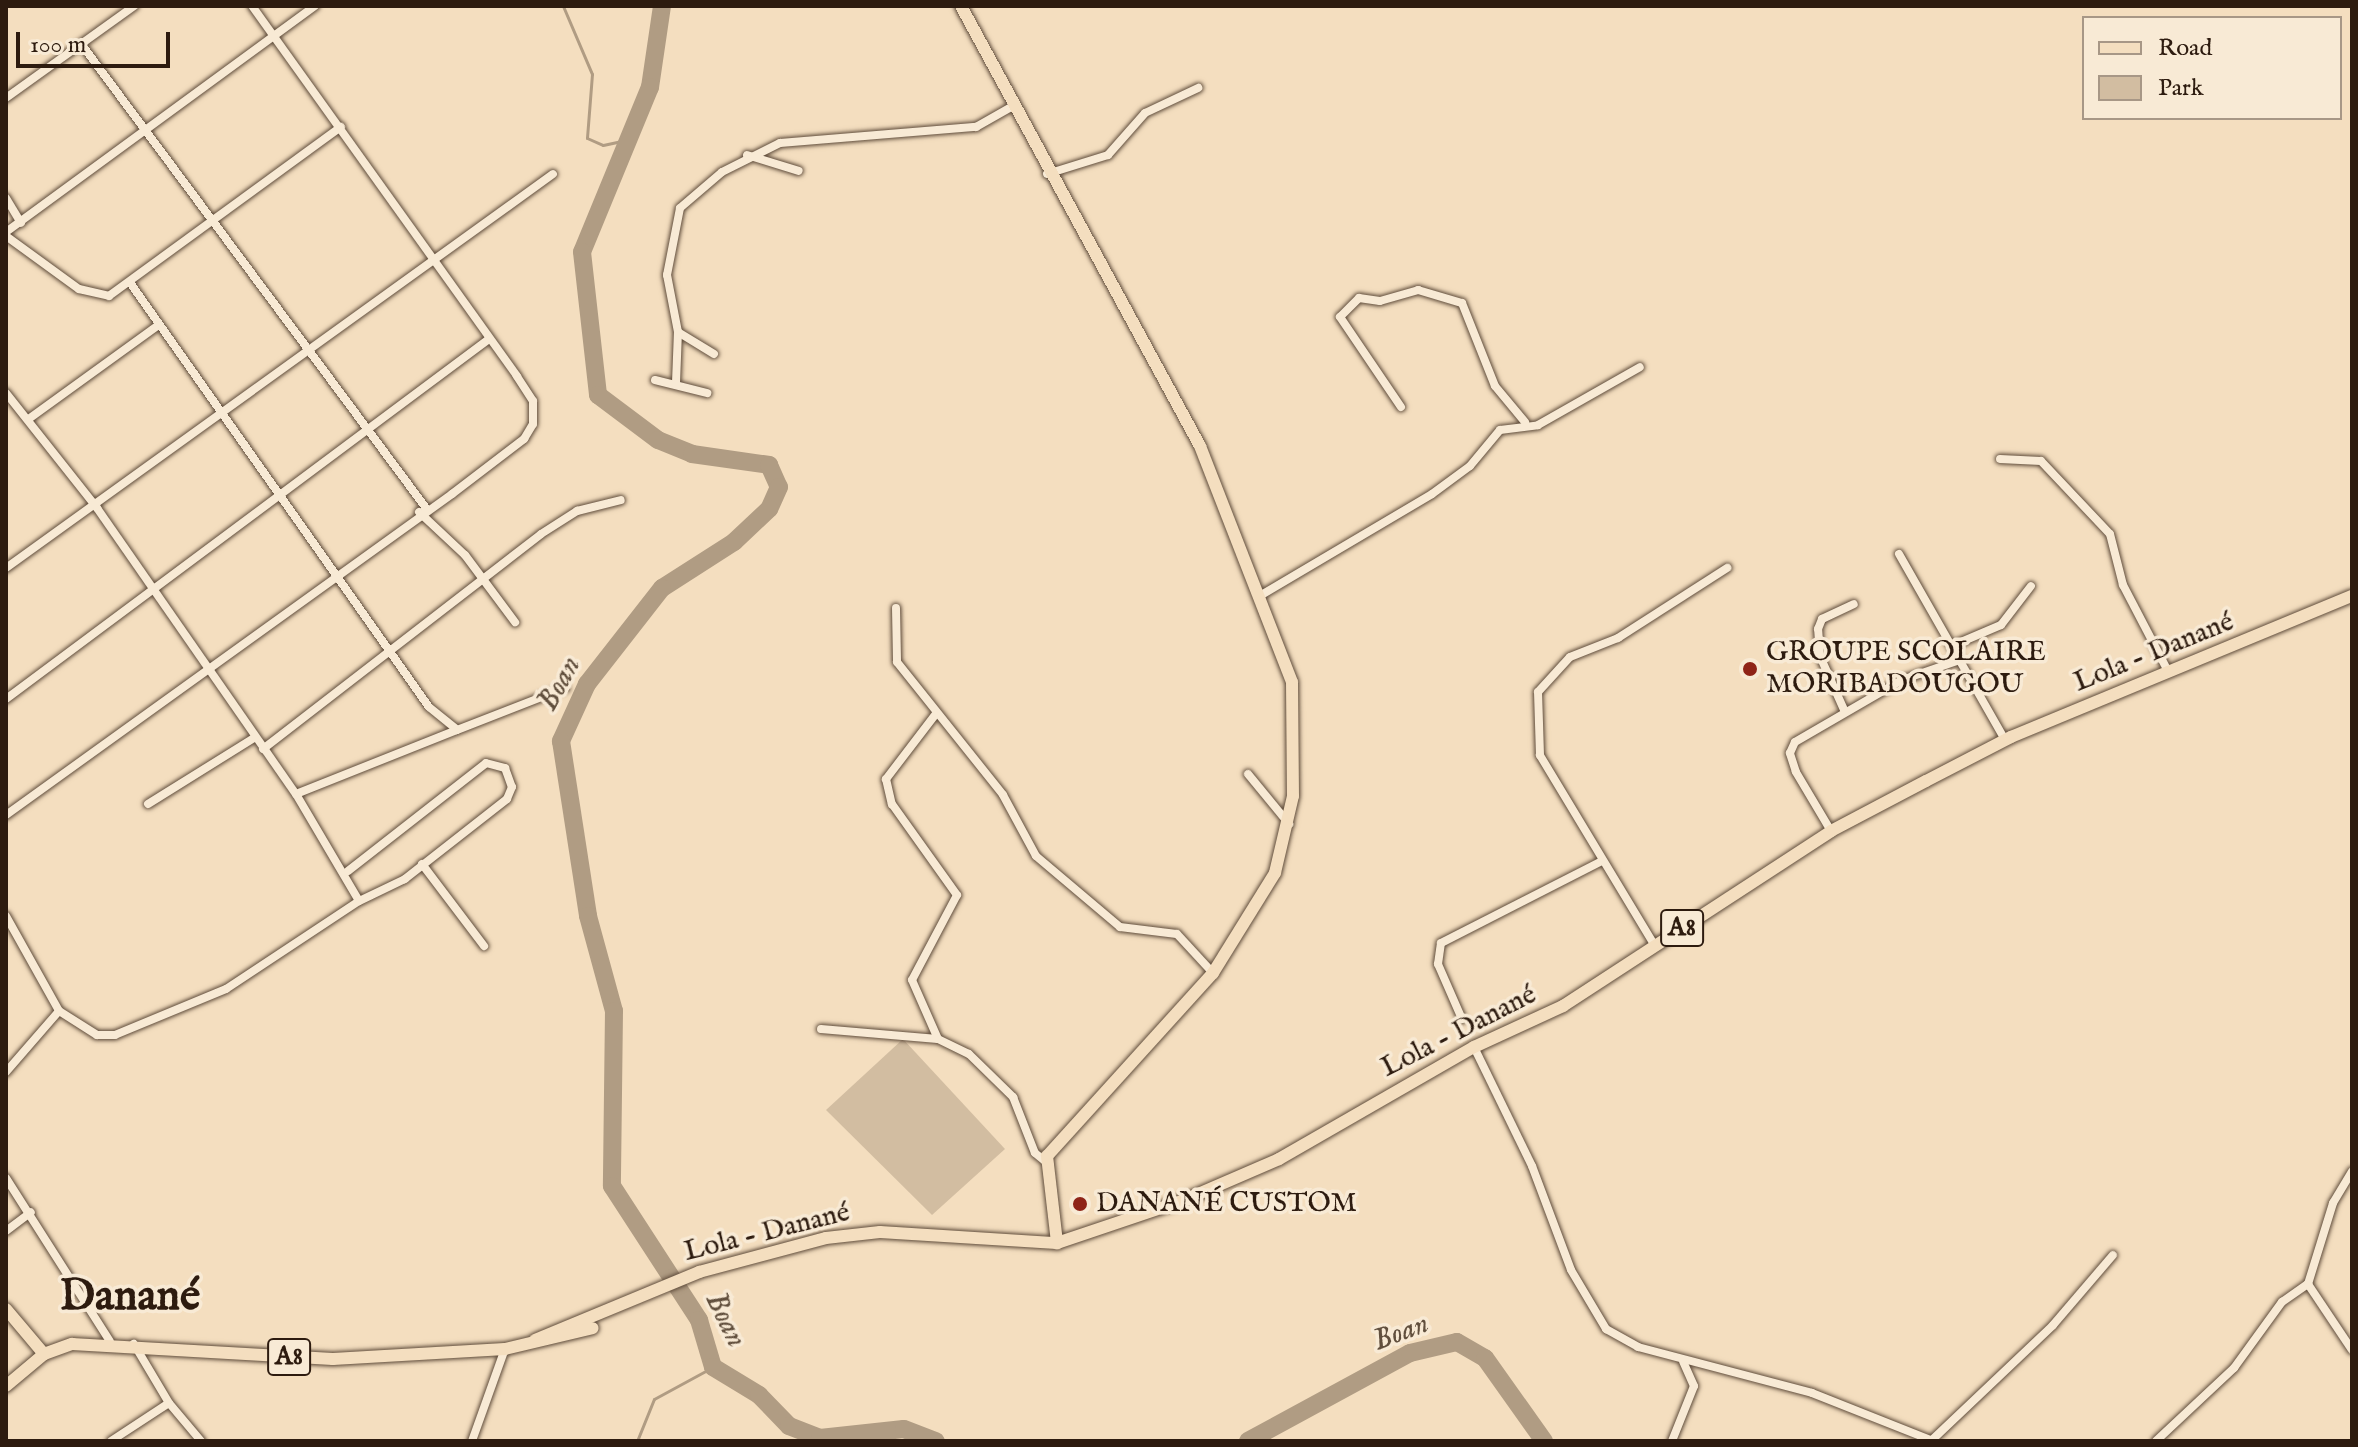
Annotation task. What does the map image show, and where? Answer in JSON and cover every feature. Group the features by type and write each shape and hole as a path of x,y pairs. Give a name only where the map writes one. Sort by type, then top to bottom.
{"main road":[{"path":"961,6 1047,174 1195,436 1263,594 1292,682 1289,824 1275,873 1213,973 1045,1161 1057,1243"},
{"name":"Lola - Danané","path":"535,1340 646,1291 699,1272 826,1238 880,1232 1057,1243 1279,1159 1474,1047 1563,1006 1831,831 2005,740 2352,596"},
{"path":"6,1309 44,1354"},
{"name":"Lola - Danané","path":"44,1354 110,1341 333,1359 505,1349 593,1328"},
{"name":"A8","path":"6,1386 44,1354"}],"street":[{"path":"6,98 134,6"},
{"path":"6,815 203,668 524,439 533,424 533,401 438,258 252,6"},
{"path":"315,6 276,38 148,127 6,234 97,298 131,284 341,127"},
{"path":"82,45 148,127 212,222 370,431 422,510 481,577 515,622"},
{"path":"1047,174 1108,155 1145,113 1198,88"},
{"path":"676,383 678,332 667,275 680,208 747,155 780,143 976,127 1013,106"},
{"path":"747,155 799,171"},
{"path":"7,564 97,508 225,417 310,349 553,174"},
{"path":"6,198 21,223"},
{"path":"131,284 157,326 337,571 408,685 457,730"},
{"path":"1401,407 1340,317 1359,298 1380,301 1418,290 1462,303 1495,386 1525,422"},
{"path":"30,418 157,326"},
{"path":"678,332 714,354"},
{"path":"6,699 151,588 370,431 489,339"},
{"path":"1263,594 1432,494 1470,466 1494,434 1525,422 1538,425 1640,367"},
{"path":"655,380 707,393"},
{"path":"6,393 30,418 97,508 203,668 296,794 348,871 359,901"},
{"path":"2000,459 2041,461 2110,534 2123,585 2169,673"},
{"path":"263,749 481,577 577,511 621,500"},
{"path":"1899,554 1954,645 2005,740"},
{"path":"1655,946 1540,755 1538,692 1570,657 1618,638 1727,568"},
{"path":"1954,645 2001,625 2031,586"},
{"path":"1845,712 1820,656 1818,629 1822,619 1854,604"},
{"path":"896,608 897,662 935,715 1003,795 1052,872 1120,927 1177,934 1213,973"},
{"path":"1831,831 1790,753 1799,738 1902,680 1960,660"},
{"path":"296,794 565,688"},
{"path":"935,715 886,779 892,804 957,895 912,980 938,1039"},
{"path":"148,804 254,738"},
{"path":"6,916 59,1011 97,1035 115,1035 226,989 359,901 422,864 511,794 498,762 486,763 348,871"},
{"path":"1248,774 1289,824"},
{"path":"1462,1019 1438,964 1441,943 1602,861"},
{"path":"422,864 484,946"},
{"path":"6,1072 59,1011"},
{"path":"821,1029 938,1039 969,1054 1013,1097 1045,1161"},
{"path":"1474,1047 1599,1321 1621,1339 1683,1360 1812,1393 1933,1441 2053,1325 2113,1255"},
{"path":"2156,1441 2234,1368 2282,1302 2308,1284 2333,1203 2352,1171"},
{"path":"6,1178 31,1212 110,1341"},
{"path":"6,1231 31,1212"},
{"path":"2308,1284 2352,1350"},
{"path":"133,1344 169,1403 199,1441"},
{"path":"472,1441 505,1349"},
{"path":"1672,1441 1694,1386 1683,1360"},
{"path":"111,1441 169,1403"}],"green space":[{"path":"903,1039 1005,1149 932,1215 826,1110"}],"waterway":[{"path":"563,6 592,74 587,138 603,145 627,140"},
{"name":"Boan","path":"662,6 650,87 582,252 598,395 658,440 692,454 769,465 779,487 769,509 734,542 662,588 587,684 561,741 588,916 614,1011 612,1186 699,1320 713,1367 759,1395 789,1426 820,1438 904,1429 936,1441"},
{"name":"Boan","path":"1248,1441 1410,1353 1457,1342 1485,1358 1544,1441"},
{"path":"637,1441 654,1399 713,1367"}],"place":[{"name":"GROUPE SCOLAIRE MORIBADOUGOU","path":"1750,669"},
{"name":"DANANÉ CUSTOM","path":"1080,1204"}],"district":[{"name":"Danané","path":"130,1297"}]}
